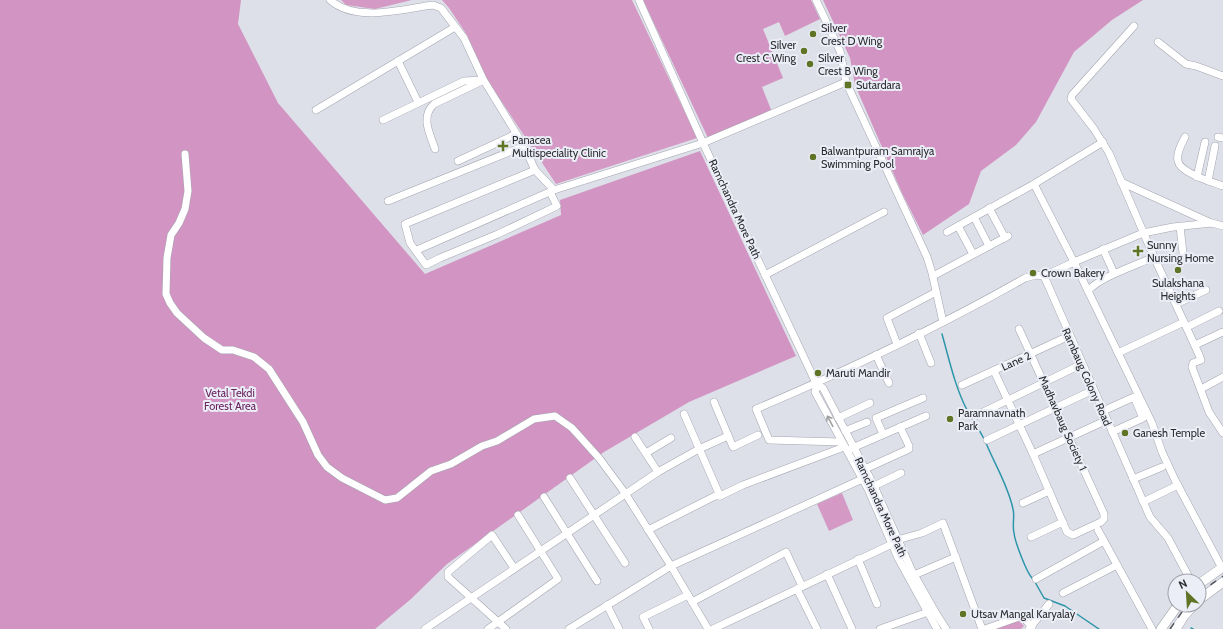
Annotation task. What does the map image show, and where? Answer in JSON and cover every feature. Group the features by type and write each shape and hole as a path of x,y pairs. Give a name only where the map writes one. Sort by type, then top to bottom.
{"main road":[{"path":"1207,578 1222,567"},
{"path":"1207,591 1223,582"},
{"path":"1161,629 1172,613"},
{"path":"1176,629 1187,613"}],"street":[{"path":"330,0 342,8 372,14 437,5 441,8 464,38 483,80 524,146 535,170 552,191 557,206 498,234 426,265 410,242 405,224 535,170"},
{"name":"Ramchandra More Path","path":"639,0 703,142 817,384 823,388 865,469 865,478 868,489 895,542 946,629"},
{"path":"816,0 840,51 846,82 927,257 933,276 943,322"},
{"path":"1134,26 1071,96 1071,101 1103,142 1195,345 1201,360 1193,363 1192,367 1209,412 1223,433"},
{"path":"316,110 455,27"},
{"path":"1158,42 1186,64 1223,76"},
{"path":"398,61 418,102"},
{"path":"383,120 464,81 483,80"},
{"path":"435,149 426,119 429,110 434,104 483,80"},
{"path":"416,250 552,191 703,142 846,82"},
{"path":"458,161 516,134"},
{"path":"1185,136 1177,160 1179,165 1197,177 1223,186"},
{"path":"947,232 1034,184 1103,142"},
{"path":"1197,177 1205,142"},
{"path":"388,201 524,146"},
{"path":"1208,181 1215,146"},
{"path":"185,154 188,191 185,209 179,223 171,235 167,258 166,294 177,313 204,338 222,350 233,350 254,357 269,369 303,422 318,456 327,467 342,478 385,500 397,498 431,472 452,464 482,446 497,441 534,419 555,416 572,428 595,453 625,493 671,566 708,629"},
{"path":"1121,182 1212,224 1223,226"},
{"path":"1034,184 1074,262 1152,423 1162,452 1178,485 1222,567"},
{"path":"933,276 1007,237 989,208"},
{"path":"766,275 884,212"},
{"path":"974,217 989,246"},
{"path":"926,416 853,447 769,440 756,409 817,384 976,306 1025,278 1036,275 1044,276 1103,249 1143,233 1212,224"},
{"path":"958,226 973,254"},
{"path":"1180,227 1183,253"},
{"path":"1103,249 1113,271"},
{"path":"1088,291 1091,287 1104,279 1154,257"},
{"name":"Rambaug Colony Road","path":"1044,276 1069,336 1150,517 1168,538 1187,573"},
{"path":"1176,304 1206,290"},
{"path":"897,344 887,318 936,292"},
{"path":"1118,353 1219,311"},
{"name":"Madhavbaug Society 1","path":"1019,329 1104,514 1104,518 1101,522 1073,535 1068,533 1063,522"},
{"path":"1195,345 1223,332"},
{"path":"919,334 931,363"},
{"name":"Lane 2","path":"962,385 1031,355 1069,336"},
{"path":"876,355 890,383"},
{"path":"975,416 1082,364"},
{"path":"994,371 1020,425 1063,522 1031,537"},
{"path":"1201,389 1223,377"},
{"name":"Ramchandra More Path","path":"817,384 814,392 844,446 865,478 874,486 906,574 937,629"},
{"path":"987,440 1093,390"},
{"path":"1103,411 1134,397 1143,418 1112,432"},
{"path":"883,434 876,418 923,398"},
{"path":"714,402 733,447 758,435"},
{"path":"838,418 870,403"},
{"path":"684,414 720,496"},
{"path":"1033,454 1106,420"},
{"path":"845,431 867,422"},
{"path":"865,469 909,448 900,427"},
{"path":"635,436 658,472"},
{"path":"425,629 625,493 699,449 728,436"},
{"path":"646,454 671,438"},
{"path":"648,530 715,496 720,496 743,485 844,446"},
{"path":"1133,480 1162,467"},
{"path":"874,486 901,473"},
{"path":"570,478 625,563"},
{"path":"569,629 581,626 607,605 671,566 865,478"},
{"path":"1143,502 1178,485"},
{"path":"1023,503 1050,491"},
{"path":"544,497 597,581"},
{"path":"488,629 558,579 518,515"},
{"path":"713,629 858,559 895,542 922,533 944,522 982,629"},
{"path":"1098,530 1152,629"},
{"path":"506,629 448,576 448,572 492,535 514,568"},
{"path":"1036,579 1104,541"},
{"path":"692,602 786,552 799,588 817,629"},
{"path":"914,575 956,557"},
{"path":"858,559 877,604"},
{"path":"1063,593 1117,565"},
{"path":"828,574 852,629"},
{"path":"649,629 643,617 688,595"},
{"path":"985,629 1022,616 1030,628 1049,604"},
{"path":"607,605 619,629"},
{"path":"880,629 928,612"}],"shaded area":[{"path":"341,0 412,0 375,9 346,5"},
{"path":"442,0 632,0 697,138 556,184 486,78 467,35"},
{"path":"842,493 853,520 829,531 817,504"},
{"path":"1018,619 1024,626 1021,629 994,629"}],"green space":[{"name":"Vetal Tekdi Forest Area","path":"0,0 241,0 238,24 278,103 425,274 561,215 560,200 700,151 796,356 689,402 604,452 447,564 411,599 375,629 0,629"},
{"path":"643,0 811,0 820,19 785,36 779,22 763,29 783,78 762,87 772,112 708,138"},
{"path":"823,0 1143,0 1112,20 1074,52 1036,122 1016,145 981,171 969,204 923,235 902,193 855,85 850,58"}],"waterway":[{"path":"942,334 959,392 967,410 984,439"},
{"path":"986,443 1011,500 1014,512 1013,530 1025,565 1033,579"},
{"path":"1035,582 1044,598 1065,606 1099,629"}],"railway":[{"path":"1207,587 1223,576"},
{"path":"1170,629 1181,613"}],"place":[{"name":"Silver Crest D Wing","path":"813,34"},
{"name":"Silver Crest C Wing","path":"804,51"},
{"name":"Silver Crest B Wing","path":"810,64"},
{"name":"Sutardara","path":"848,85"},
{"name":"Panacea Multispeciality Clinic","path":"503,146"},
{"name":"Balwantpuram Samrajya Swimming Pool","path":"813,157"},
{"name":"Sunny Nursing Home","path":"1138,251"},
{"name":"Sulakshana Heights","path":"1178,270"},
{"name":"Crown Bakery","path":"1033,273"},
{"name":"Maruti Mandir","path":"818,373"},
{"name":"Paramnavnath Park","path":"950,419"},
{"name":"Ganesh Temple","path":"1125,433"},
{"name":"Utsav Mangal Karyalay","path":"963,614"}]}
